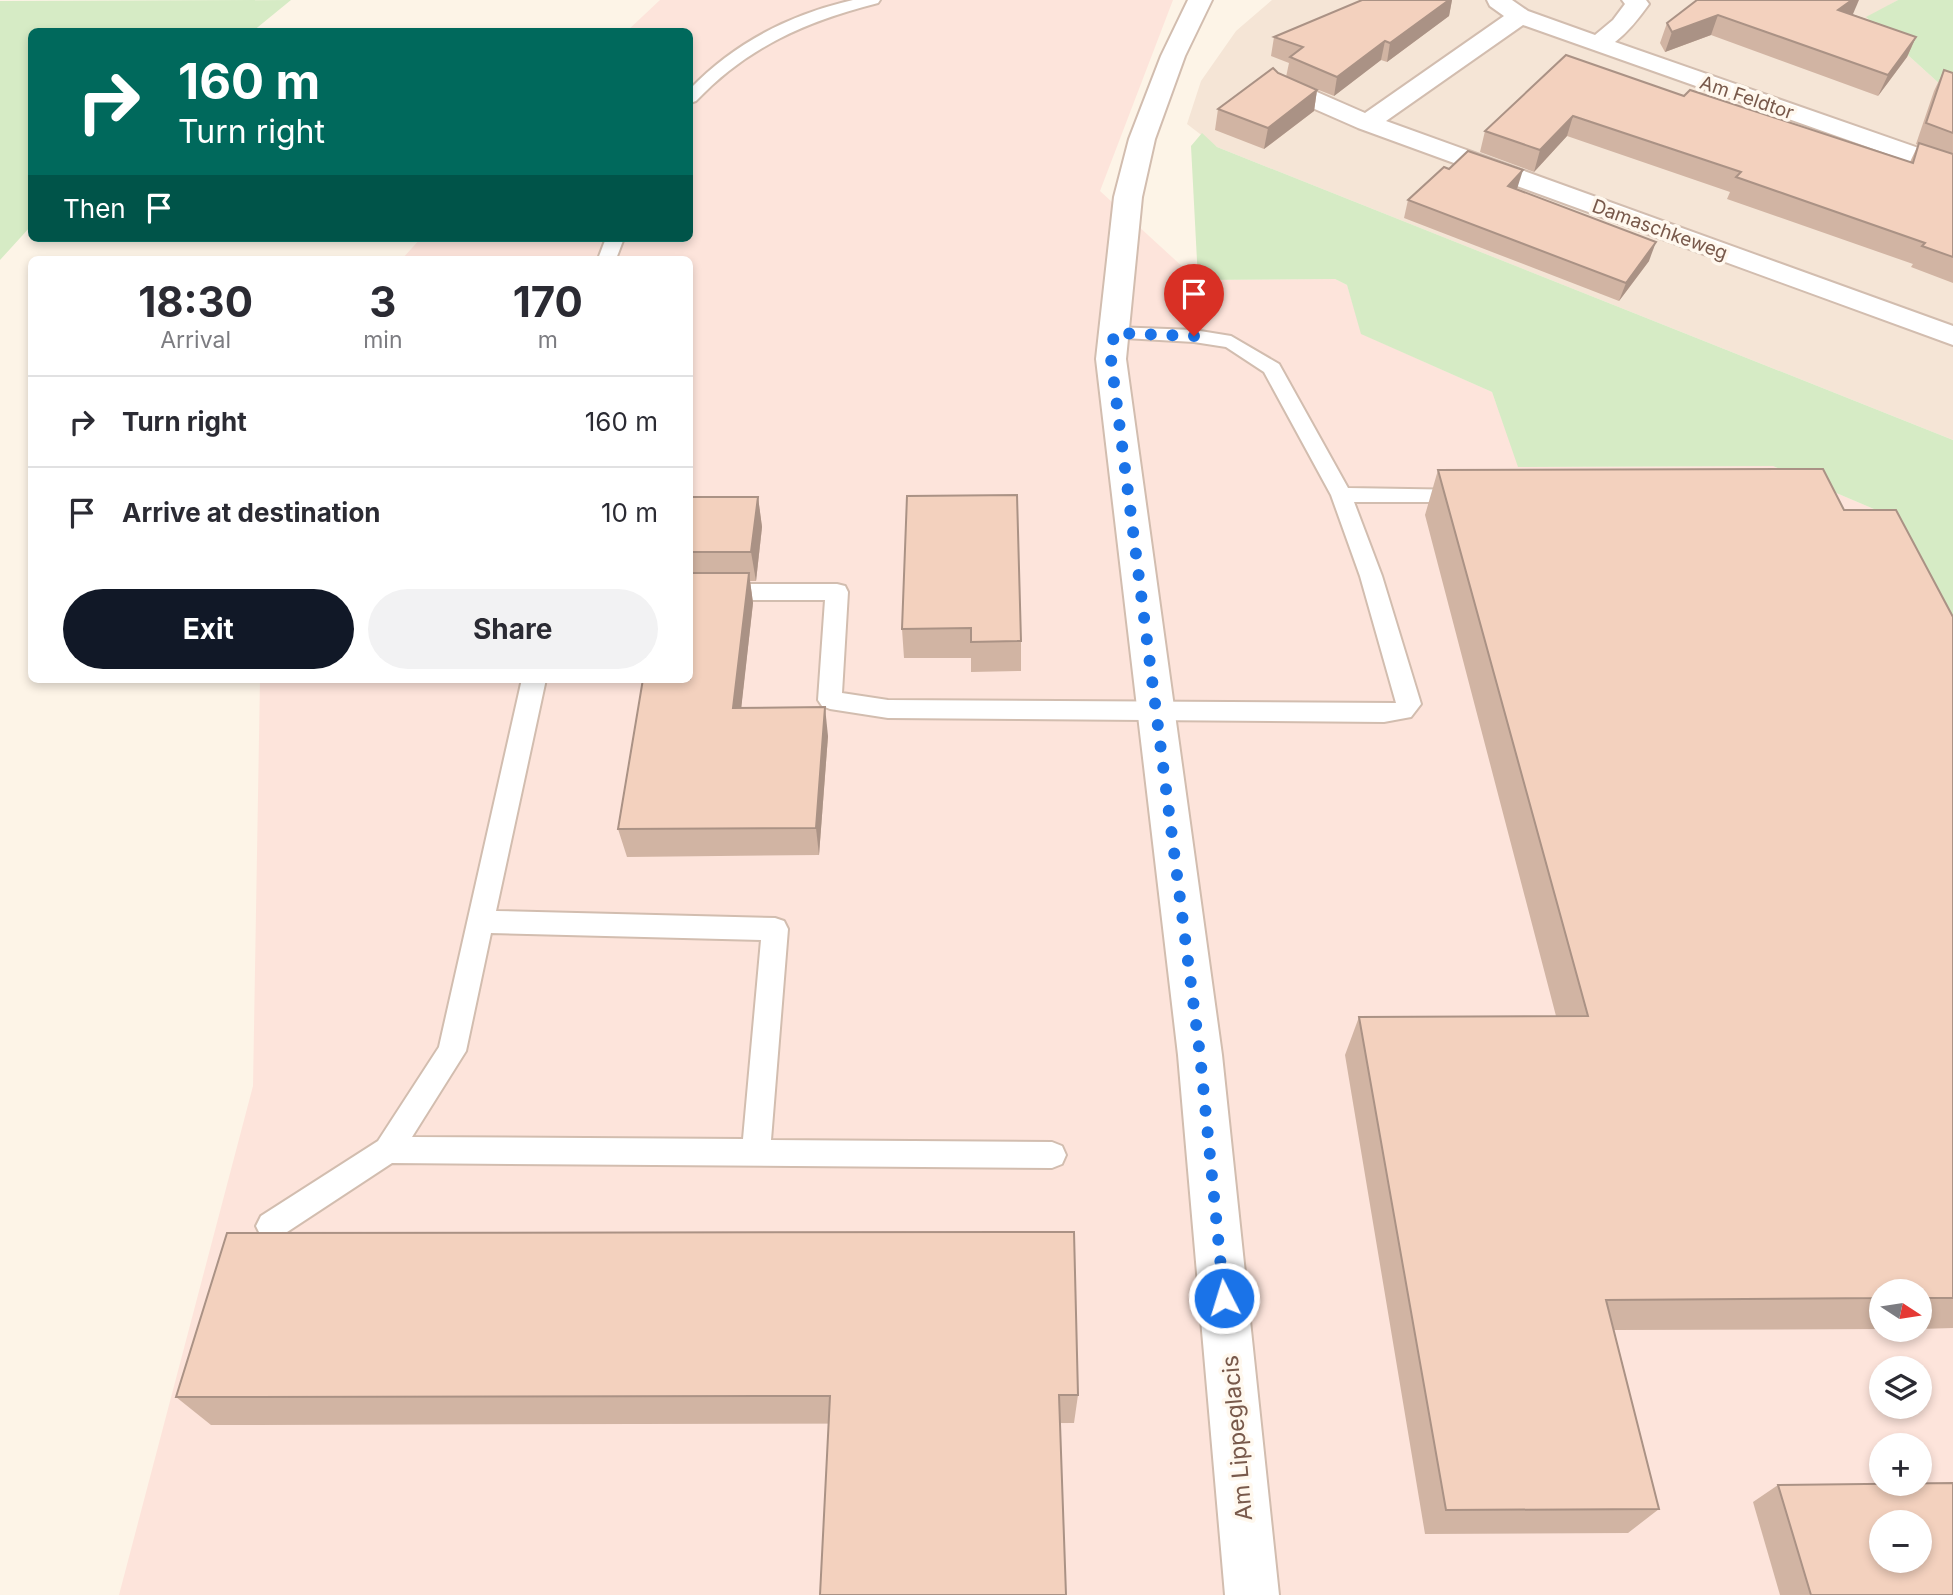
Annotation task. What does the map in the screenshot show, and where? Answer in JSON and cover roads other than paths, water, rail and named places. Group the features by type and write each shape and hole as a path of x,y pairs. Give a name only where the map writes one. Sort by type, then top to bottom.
{"street":[{"name":"Am Lippeglacis","path":"1200,0 1173,56 1142,139 1128,197 1111,359 1200,1055 1252,1595"},
{"path":"1497,0 1520,16 1598,44 1621,25 1637,4 1634,0"},
{"path":"1367,123 1520,16"},
{"name":"Am Feldtor","path":"1598,44 1953,169"},
{"name":"Damaschkeweg","path":"1284,87 1367,123 1953,336"}],"lane":[{"path":"693,95 720,67 754,43 797,22 846,5 873,0"},
{"path":"693,593 837,592 830,700 888,709 1384,713 1403,710 1409,704 1371,576 1341,495 1272,368 1231,342 1194,336 1114,333"},
{"path":"1341,495 1479,495"},
{"path":"271,1226 388,1150 452,1051 533,683"},
{"path":"481,922 775,929 756,1153"},
{"path":"388,1150 1052,1155"}]}
